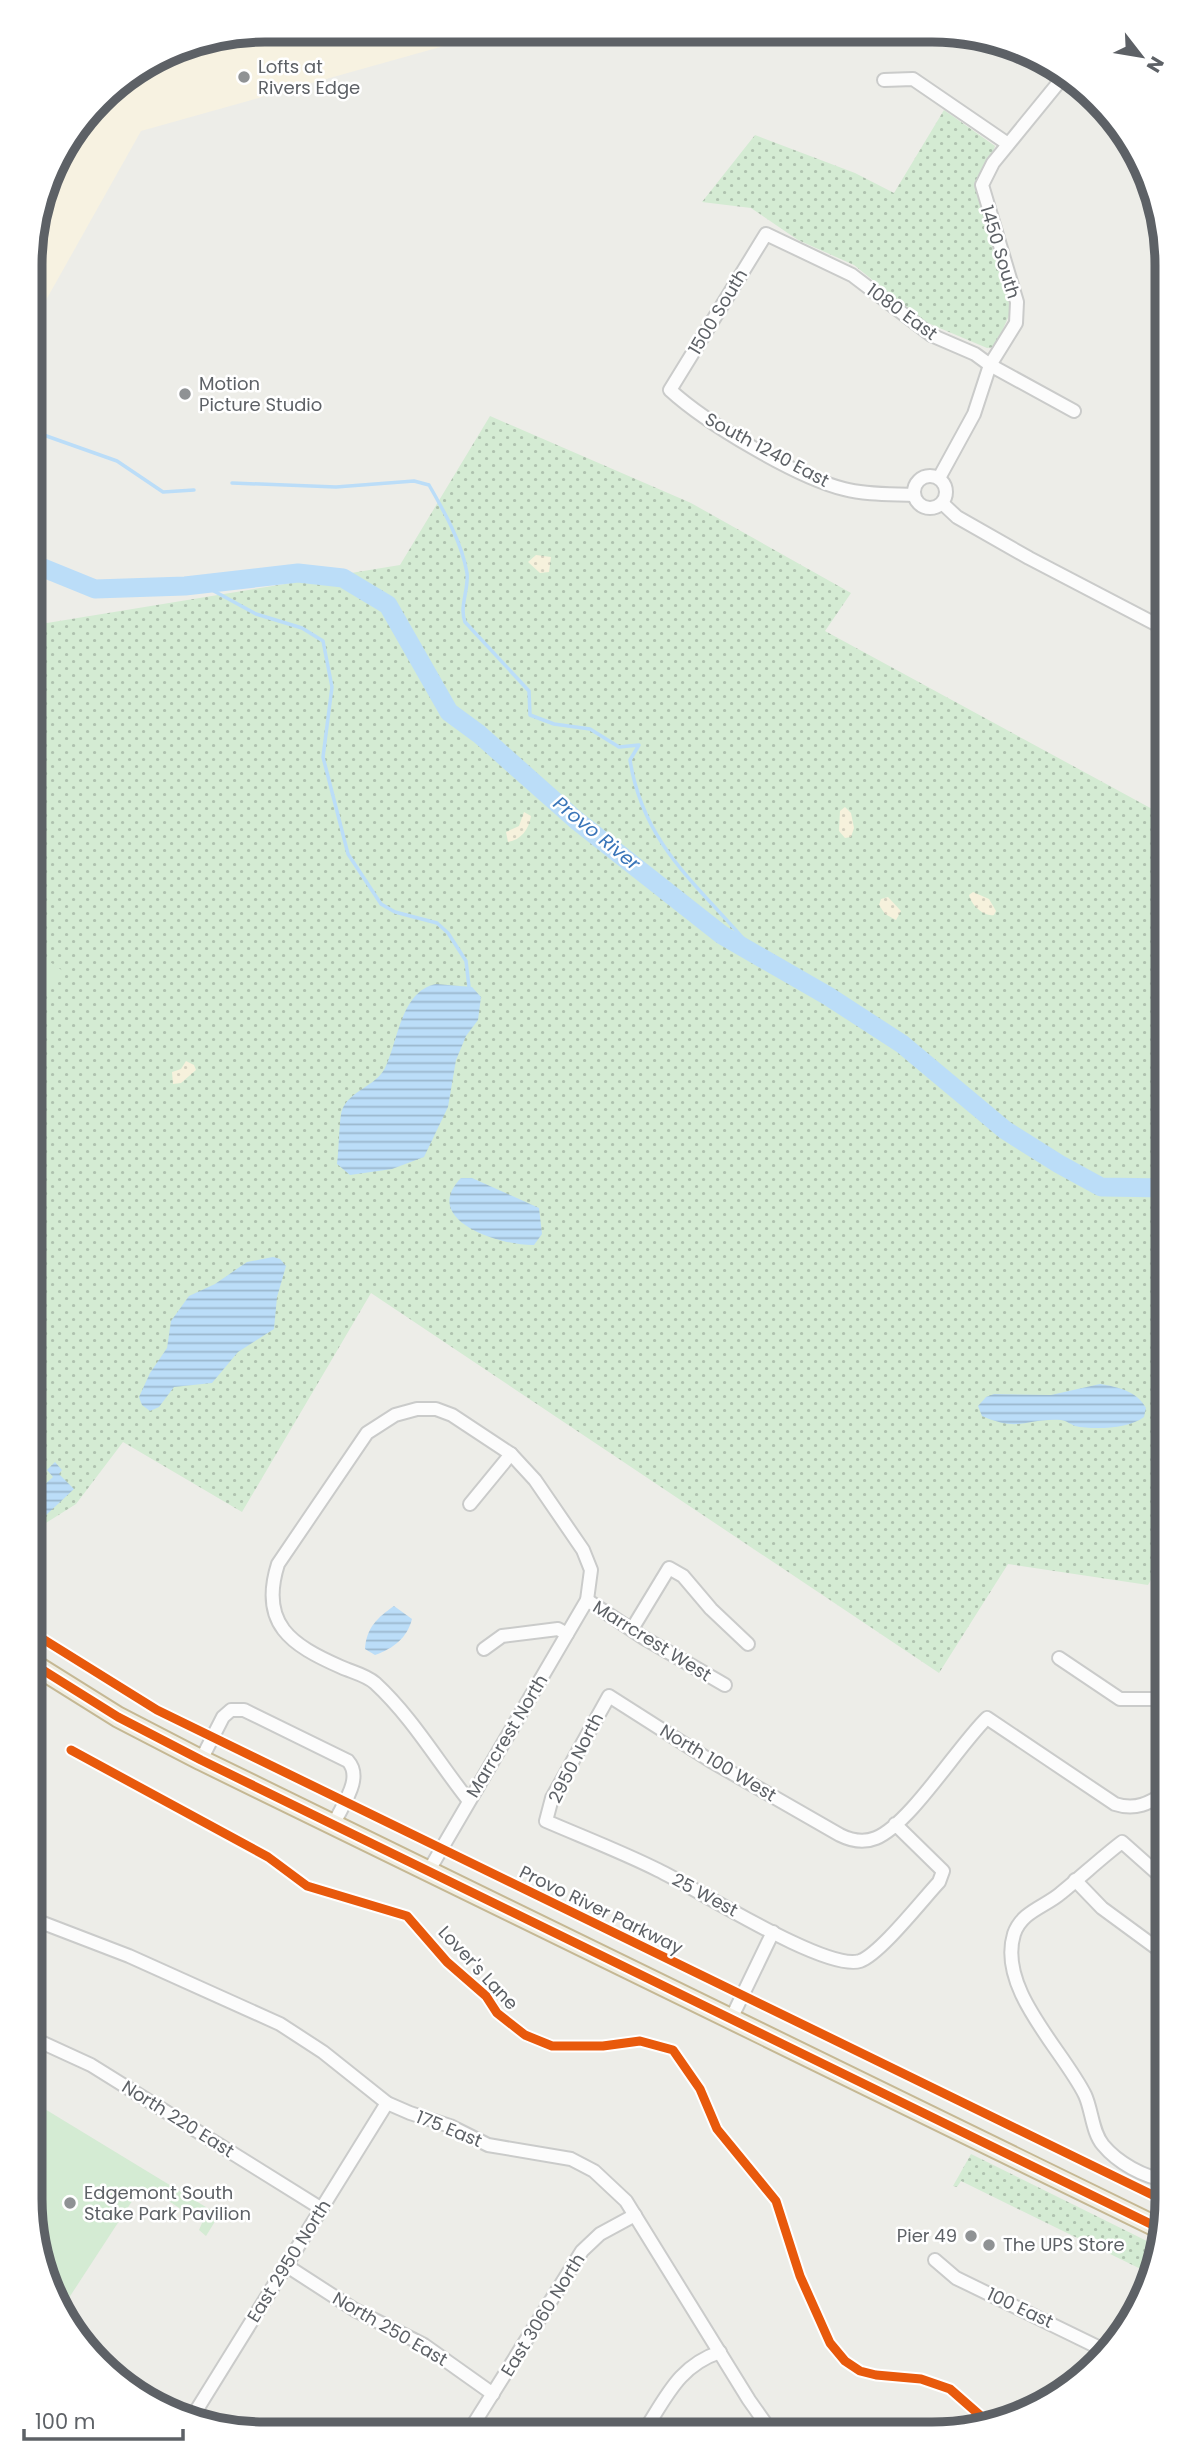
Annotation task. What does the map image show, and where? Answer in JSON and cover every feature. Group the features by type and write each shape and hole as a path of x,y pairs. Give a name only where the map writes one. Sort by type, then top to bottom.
{"highway":[{"path":"42,1670 118,1717 201,1760 1153,2225"}],"street":[{"path":"884,80 914,79 1008,144"},
{"name":"1450 South","path":"939,478 974,414 990,365 1016,323 1017,302 982,185 993,163 1059,82"},
{"name":"1080 East","path":"766,234 852,275 931,335 975,354 1074,411"},
{"name":"1500 South","path":"670,390 766,234"},
{"name":"South 1240 East","path":"670,390 691,409 807,475 844,489 914,495"},
{"path":"926,476 939,478 946,488 942,503 928,508 917,502 914,495 920,479 926,476"},
{"path":"942,503 957,517 1029,558 1155,624"},
{"name":"Marrcrest West","path":"468,1801 401,1712 372,1680 311,1653 283,1631 273,1613 271,1587 278,1564 367,1433 395,1415 417,1409 436,1409 453,1415 511,1454 535,1480 583,1550 590,1570 587,1600 724,1685"},
{"path":"470,1504 511,1454"},
{"path":"632,1629 669,1568 683,1576 711,1609 748,1644"},
{"name":"Marrcrest North","path":"428,1872 587,1600"},
{"path":"484,1648 502,1636 558,1629 567,1634"},
{"path":"1059,1658 1120,1699 1155,1699"},
{"name":"2950 North","path":"545,1821 558,1787 608,1696"},
{"name":"North 100 West","path":"608,1696 711,1761 848,1839 865,1841 881,1836 895,1824 987,1718 1104,1797 1127,1808 1144,1805 1155,1799"},
{"path":"201,1760 223,1717 231,1710 244,1710 256,1715 348,1761 354,1768 356,1780 333,1826"},
{"name":"25 West","path":"545,1821 659,1870 773,1932 835,1961 849,1963 864,1959 939,1881 943,1871 895,1824"},
{"path":"1155,1871 1122,1842 1020,1921 1012,1947 1013,1964 1025,2001 1085,2095 1100,2142 1113,2156 1131,2167 1155,2176"},
{"path":"1075,1880 1102,1909 1155,1947"},
{"name":"175 East","path":"42,1924 129,1956 280,2024 323,2052 387,2103 450,2126 488,2145 571,2160 594,2171 616,2190 635,2215 765,2422"},
{"path":"731,2019 773,1932"},
{"name":"North 220 East","path":"42,2043 91,2065 322,2209"},
{"name":"East 2950 North","path":"197,2411 387,2103"},
{"name":"East 3060 North","path":"475,2422 582,2251 600,2235 635,2215"},
{"name":"100 East","path":"936,2260 956,2278 1098,2347"},
{"name":"North 250 East","path":"287,2266 355,2310 424,2345 493,2393"},
{"path":"650,2422 686,2369 701,2358 720,2352"}],"shaded area":[{"path":"452,42 451,44 141,131 42,307 44,236 50,207 65,166 88,129 107,107 153,72 193,54 236,44"}],"green space":[{"path":"944,110 995,146 980,191 1011,311 995,347 987,348 923,321 854,265 798,240 751,208 702,202 755,135 855,173 894,193"},
{"path":"490,416 691,503 851,593 825,631 1155,810 1155,1573 1148,1585 1008,1564 939,1673 371,1293 242,1512 123,1442 76,1504 42,1525 42,621 47,623 400,565"},
{"path":"42,957 63,971 42,1002"},
{"path":"42,2107 219,2215 206,2236 199,2230 202,2223 152,2190 148,2196 138,2192 67,2301 46,2243 42,2214"},
{"path":"971,2154 1151,2243 1143,2270 961,2181 957,2187 953,2186"}],"sand":[{"path":"536,555 551,557 549,572 540,573 528,562"},
{"path":"845,807 851,813 854,828 851,837 845,838 839,831 840,811"},
{"path":"524,812 531,816 526,829 517,839 508,842 506,832 519,826"},
{"path":"973,892 989,899 996,911 994,915 986,914 975,906 969,895"},
{"path":"888,897 901,911 896,920 885,914 879,905 881,899"},
{"path":"186,1061 194,1065 196,1070 181,1083 173,1084 172,1072 181,1069"}],"water":[{"path":"436,984 472,987 481,997 478,1020 466,1036 456,1060 448,1107 424,1157 392,1169 350,1175 337,1164 342,1110 351,1098 381,1074 408,1007 415,996"},
{"path":"461,1178 472,1178 539,1208 542,1234 534,1245 486,1236 457,1218 450,1207 451,1193"},
{"path":"273,1257 280,1259 286,1266 277,1297 274,1329 238,1352 212,1383 174,1387 159,1407 150,1411 142,1405 139,1397 150,1373 167,1348 171,1321 189,1296 215,1284 247,1262"},
{"path":"1100,1384 1120,1388 1138,1398 1146,1408 1144,1417 1129,1424 1101,1428 1075,1426 1061,1420 1006,1424 982,1416 978,1406 986,1397 994,1394 1051,1395"},
{"path":"55,1462 62,1470 59,1474 74,1489 44,1517 42,1487 53,1477 47,1470"},
{"path":"394,1606 412,1619 410,1626 399,1641 375,1655 365,1649 370,1629"}],"waterway":[{"path":"42,434 117,461 163,492 194,490"},
{"path":"232,483 336,487 414,481 429,485 452,528 465,562 465,622 529,691 530,715 554,724 590,729 619,747 639,745 630,760 637,792 648,819 679,867 758,956"},
{"name":"Provo River","path":"42,567 95,589 185,586 298,573 343,578 388,605 449,712 479,734 576,820 722,935 828,996 902,1044 1005,1130 1059,1164 1101,1187 1155,1188"},
{"path":"201,584 256,614 302,628 323,641 332,687 323,757 348,854 381,904 395,912 437,923 448,933 466,961 469,987"}],"cycle path":[{"name":"Provo River Parkway","path":"42,1638 157,1710 1155,2196"},
{"path":"42,1670 118,1717 201,1760 1153,2225"},
{"name":"Lover's Lane","path":"71,1750 268,1857 307,1886 407,1916 447,1962 486,1996 497,2013 525,2035 552,2046 603,2046 640,2041 673,2050 700,2089 717,2129 776,2201 800,2276 830,2343 845,2361 860,2371 921,2379 950,2389 981,2416"}],"place":[{"name":"Lofts at Rivers Edge","path":"244,77"},
{"name":"Motion Picture Studio","path":"185,394"},
{"name":"Edgemont South Stake Park Pavilion","path":"70,2203"},
{"name":"Pier 49","path":"971,2236"},
{"name":"The UPS Store","path":"989,2245"}]}
